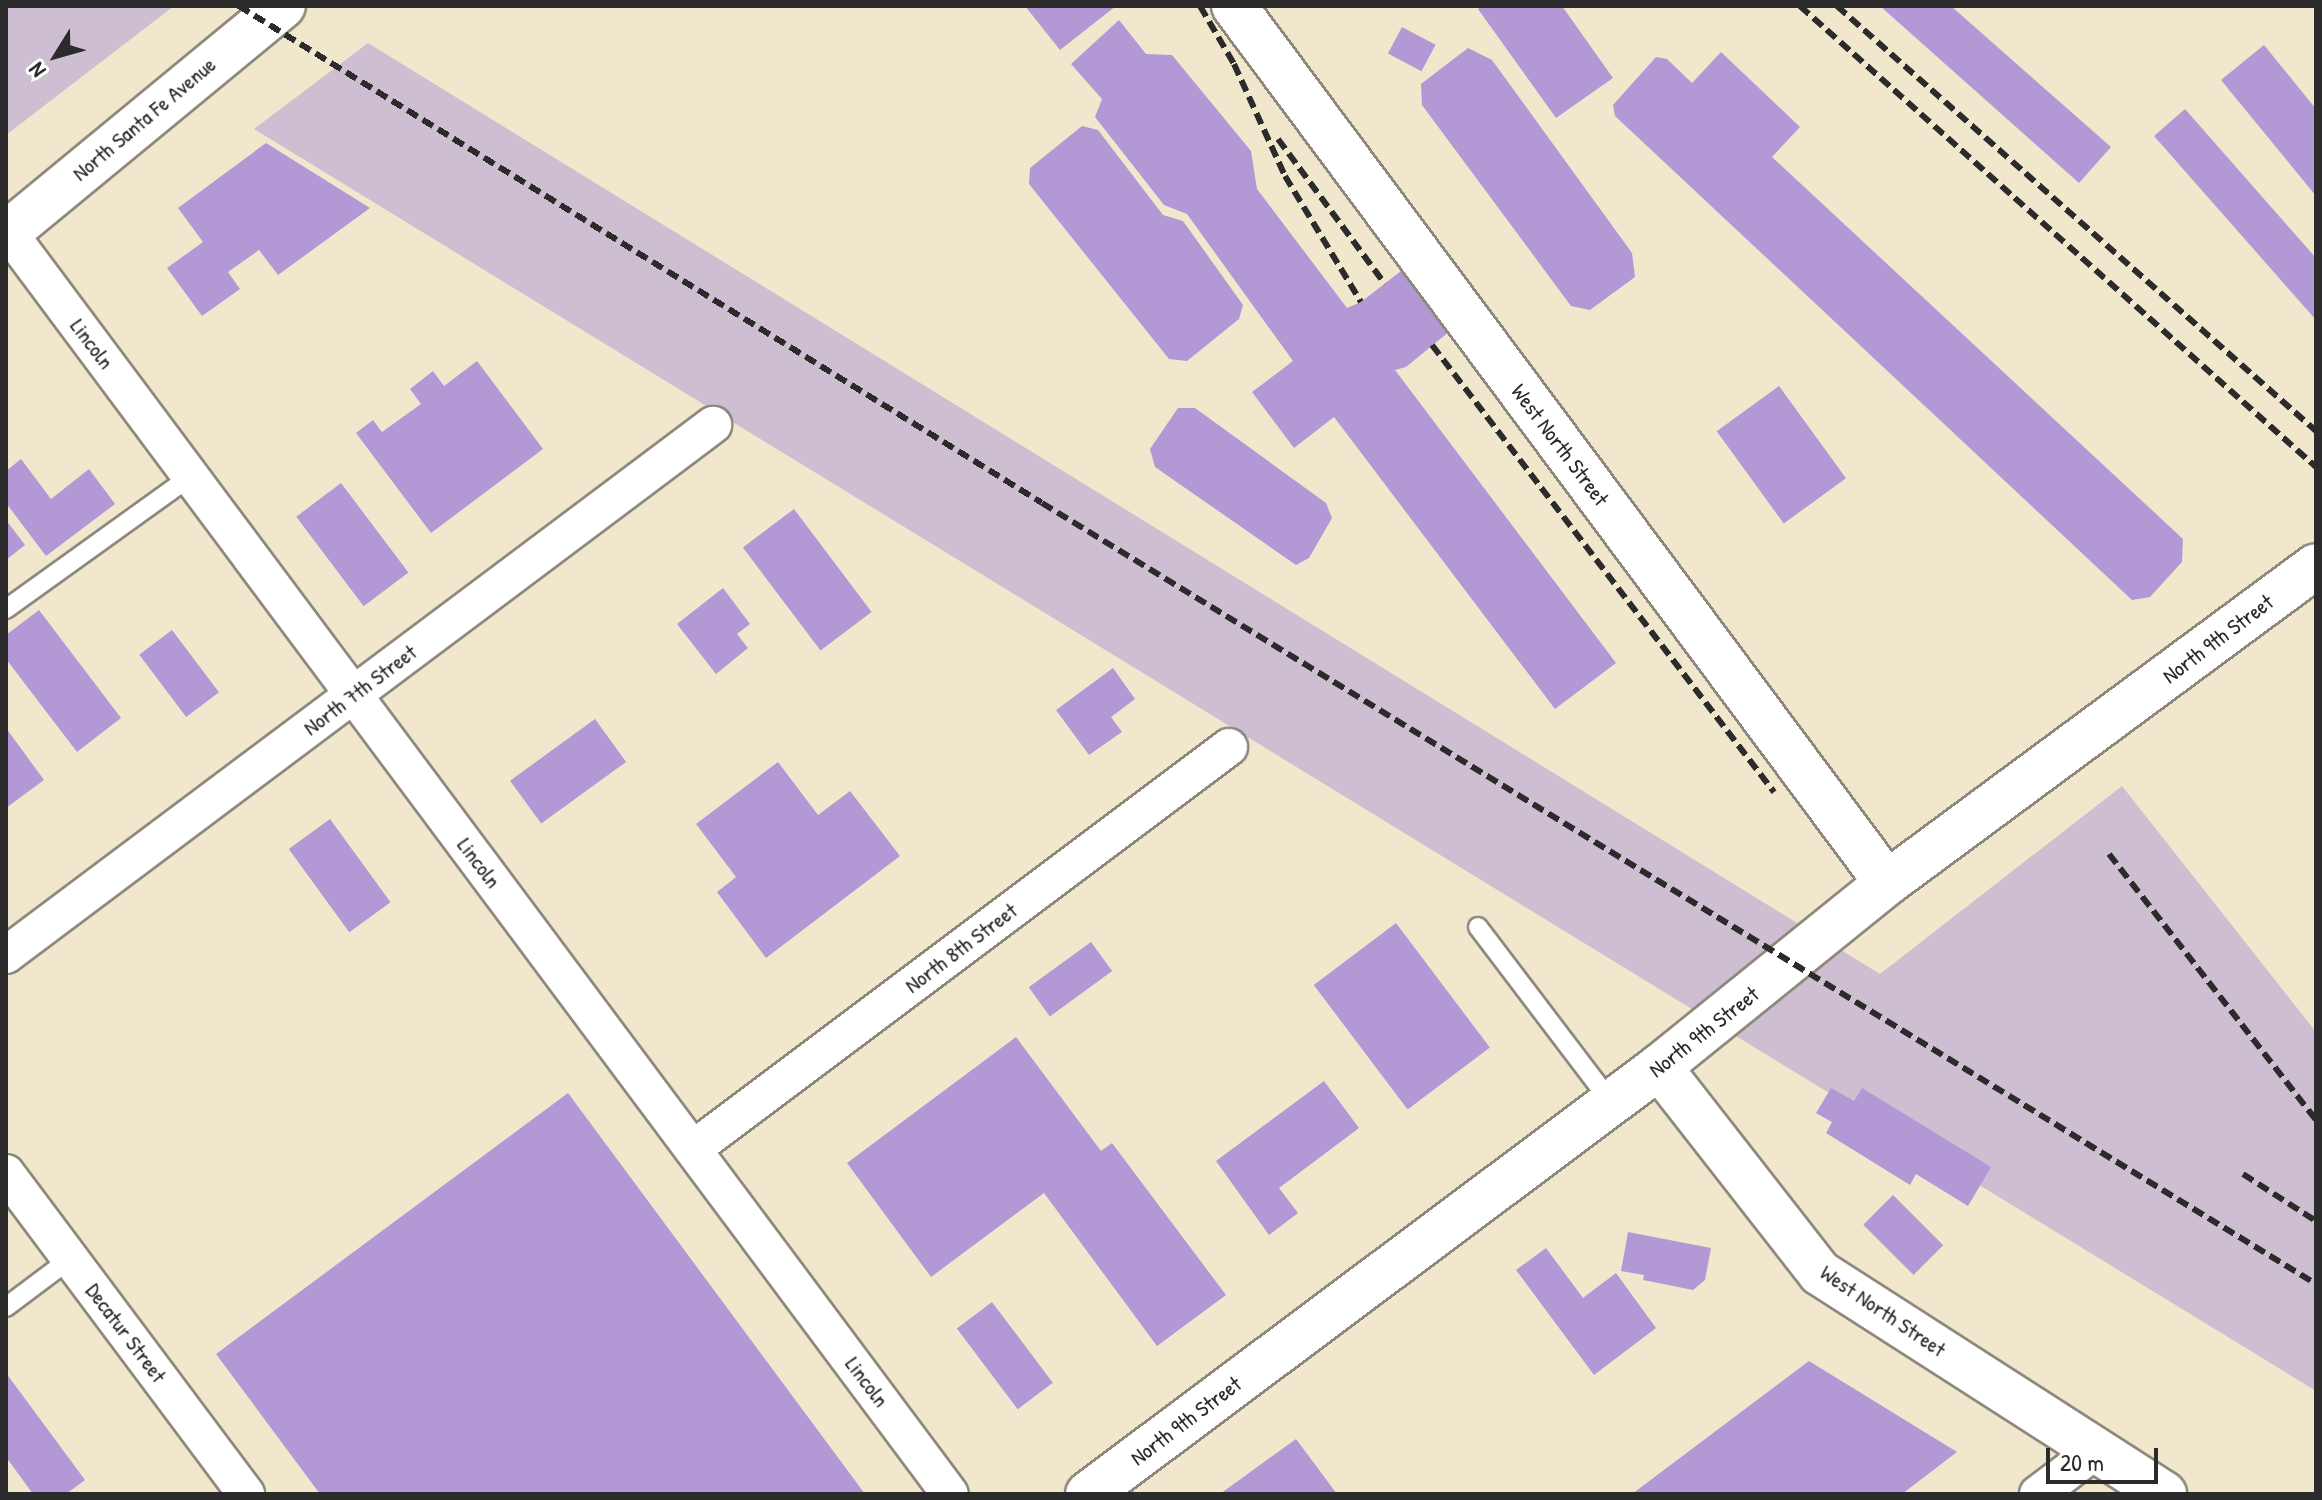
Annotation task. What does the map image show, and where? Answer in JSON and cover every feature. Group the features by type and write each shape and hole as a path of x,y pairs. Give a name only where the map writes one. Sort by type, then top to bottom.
{"main road":[{"name":"North Santa Fe Avenue","path":"7,232 283,6"},
{"name":"West North Street","path":"1234,6 1887,883"},
{"name":"North 9th Street","path":"1088,1494 1659,1067 1887,883 2316,566"},
{"name":"West North Street","path":"1659,1067 1820,1273 2164,1494"}],"street":[{"name":"Lincoln","path":"7,232 950,1494"},
{"name":"North 7th Street","path":"6,955 713,425"},
{"name":"North 8th Street","path":"693,1149 1229,747"},
{"name":"Decatur Street","path":"6,1173 240,1492"},
{"path":"2038,1494 2095,1451"}],"lane":[{"path":"6,609 191,476"},
{"path":"1478,927 1611,1102"},
{"path":"6,1307 70,1259"}],"shaded area":[{"path":"6,6 174,6 6,135"},
{"path":"368,43 1880,974 2122,786 2316,1032 2316,1391 254,129"}],"building":[{"path":"1025,6 1116,6 1060,50"},
{"path":"1483,6 1562,6 1613,78 1556,118 1478,9"},
{"path":"1880,6 1951,6 2111,147 2079,183"},
{"path":"1119,20 1146,54 1172,55 1251,151 1257,189 1347,308 1361,302 1401,271 1450,331 1406,367 1395,370 1616,663 1555,709 1334,417 1294,448 1252,392 1293,361 1187,214 1164,205 1095,117 1102,99 1071,64"},
{"path":"1402,27 1436,45 1421,71 1388,53"},
{"path":"2264,45 2316,109 2316,196 2221,80"},
{"path":"1468,48 1492,60 1632,253 1635,277 1590,310 1571,306 1422,105 1421,84"},
{"path":"1721,52 1800,127 1772,157 2183,539 2182,562 2150,597 2132,600 1615,116 1613,105 1656,57 1667,59 1692,83"},
{"path":"2185,109 2316,258 2316,320 2154,136"},
{"path":"1082,126 1098,130 1163,215 1183,221 1243,305 1239,319 1187,361 1169,359 1029,184 1030,168"},
{"path":"266,143 370,208 278,275 259,250 228,272 240,289 202,316 167,268 203,242 178,208"},
{"path":"477,361 543,449 431,533 356,433 373,420 382,432 421,404 410,389 433,371 444,386"},
{"path":"1779,386 1846,478 1784,523 1717,431"},
{"path":"1178,408 1195,408 1326,503 1332,518 1309,558 1296,565 1155,467 1150,449"},
{"path":"21,459 51,499 89,469 115,504 46,556 6,503 6,471"},
{"path":"341,483 408,572 364,606 296,517"},
{"path":"794,509 872,612 821,651 743,548"},
{"path":"6,520 25,545 6,560"},
{"path":"723,588 750,624 737,634 748,648 716,674 677,624"},
{"path":"39,610 121,718 77,752 6,659 6,635"},
{"path":"172,630 219,692 186,717 139,655"},
{"path":"1113,668 1135,699 1111,717 1122,732 1089,755 1056,710"},
{"path":"595,719 626,762 541,824 510,781"},
{"path":"6,728 44,780 6,808"},
{"path":"778,762 818,815 850,791 900,856 766,958 717,892 736,877 696,824"},
{"path":"330,819 391,902 349,932 289,849"},
{"path":"1396,923 1490,1048 1408,1110 1314,985"},
{"path":"1091,942 1112,971 1050,1016 1029,987"},
{"path":"1016,1037 1101,1151 1112,1143 1226,1295 1157,1346 1044,1193 931,1277 847,1163"},
{"path":"1324,1081 1359,1128 1279,1188 1298,1213 1269,1235 1216,1161"},
{"path":"1831,1088 1854,1101 1862,1088 1991,1167 1968,1206 1916,1174 1910,1185 1826,1133 1832,1122 1816,1113"},
{"path":"568,1093 865,1494 320,1494 216,1354"},
{"path":"1893,1195 1943,1245 1914,1275 1863,1225"},
{"path":"1628,1232 1711,1248 1705,1280 1693,1290 1643,1280 1644,1275 1621,1271"},
{"path":"1546,1248 1583,1298 1616,1273 1656,1328 1594,1375 1516,1270"},
{"path":"992,1302 1053,1383 1018,1409 957,1328"},
{"path":"1809,1361 1957,1452 1902,1494 1632,1494"},
{"path":"6,1373 85,1480 66,1494 33,1494 6,1457"},
{"path":"1296,1439 1337,1494 1220,1494"}],"railway":[{"path":"239,6 1042,503 2316,1284"},
{"path":"1200,6 1234,64 1285,176 1361,302"},
{"path":"1800,6 2316,467"},
{"path":"1837,6 2316,431"},
{"path":"1278,139 1385,284"},
{"path":"1432,345 1774,792"},
{"path":"2109,854 2316,1120"},
{"path":"2243,1174 2316,1221"}]}
